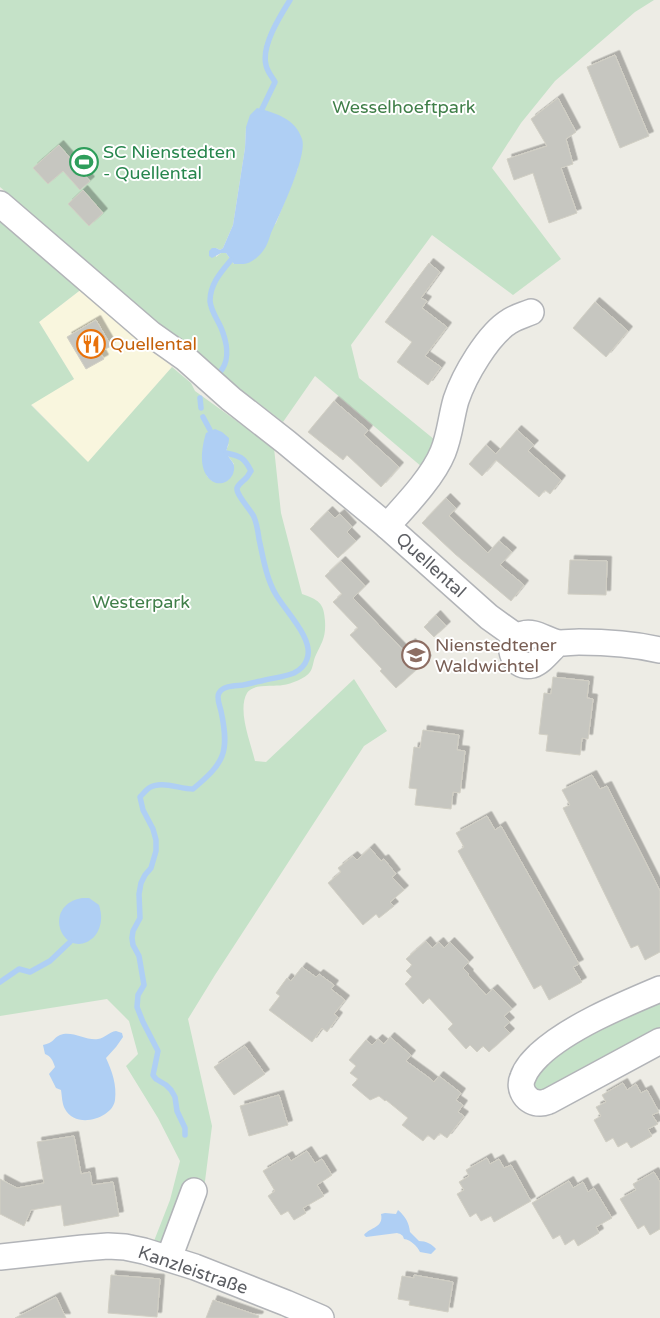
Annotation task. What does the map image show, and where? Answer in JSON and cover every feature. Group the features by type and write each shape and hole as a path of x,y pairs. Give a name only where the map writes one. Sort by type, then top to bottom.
{"street":[{"name":"Quellental","path":"0,204 151,334 185,358 387,526 489,617 517,637 511,647 514,659 519,663 526,666 532,665 558,643 608,643 660,650"},
{"path":"387,526 428,478 438,462 443,452 456,400 463,382 484,348 496,333 509,322 531,312"},
{"path":"660,989 610,1011 550,1046 529,1066 522,1077 524,1094 535,1102 549,1101 660,1041"},
{"path":"169,1258 194,1191"},
{"name":"Kanzleistraße","path":"0,1257 53,1250 108,1246 125,1247 169,1258 195,1267 286,1302 321,1318"}],"shaded area":[{"path":"83,288 172,367 88,463 31,404 74,379 39,322"}],"green space":[{"name":"Wesselhoeftpark","path":"0,0 654,0 635,12 555,81 521,123 492,168 561,259 513,295 432,235 351,345 359,378 435,440 422,467 315,376 283,422 178,340 0,187","holes":["246,127 298,168 276,223 234,264 226,253 221,253 216,257 216,248 220,250 223,248 233,225 245,148"]},
{"name":"Westerpark","path":"0,216 83,288 39,322 74,379 31,405 88,462 172,367 191,383 195,391 274,448 281,513 302,594 316,600 322,606 325,632 312,669 308,674 290,683 254,688 247,693 244,700 244,718 255,761 266,762 354,679 387,731 364,746 188,1019 212,1126 204,1189 180,1247 154,1241 170,1200 180,1161 158,1118 126,1066 138,1054 129,1021 107,999 0,1016","holes":["229,444 226,453 234,464 212,481 207,476 204,467"]},
{"path":"660,994 660,1035 538,1095 529,1079 546,1058"}],"water":[{"path":"257,108 278,115 295,126 302,139 303,147 292,186 266,247 260,255 250,262 234,264 226,253 221,253 212,258 209,256 209,251 212,248 220,250 223,248 233,225 245,148 246,127 250,115"},
{"path":"215,429 229,438 226,453 234,467 231,478 221,483 210,480 204,472 202,461 202,449 206,433"},
{"path":"89,898 99,905 101,921 98,931 93,938 87,942 77,944 69,941 63,935 59,918 70,902"},
{"path":"116,1031 122,1033 123,1037 106,1058 115,1084 113,1106 108,1112 93,1119 77,1119 70,1115 64,1107 61,1090 56,1088 49,1074 55,1067 49,1056 45,1054 43,1045 65,1034 98,1039"},
{"path":"398,1210 407,1220 410,1232 419,1241 429,1243 436,1249 431,1254 420,1252 414,1244 404,1239 398,1233 366,1237 364,1235 379,1225 381,1214 396,1214"}],"building":[{"path":"615,55 649,136 620,148 587,67"},
{"path":"558,98 576,132 566,139 573,164 561,168 577,213 549,223 533,173 514,180 507,159 547,146 531,119"},
{"path":"59,145 90,181 80,190 63,171 48,184 33,168"},
{"path":"83,190 103,213 89,226 68,204"},
{"path":"429,263 440,272 421,298 427,301 422,308 447,327 425,356 441,367 428,385 397,362 412,342 385,322"},
{"path":"595,302 628,331 606,357 573,328"},
{"path":"96,320 111,346 100,352 104,359 86,369 67,337"},
{"path":"334,401 368,430 364,435 399,467 381,487 347,455 343,460 308,432"},
{"path":"517,430 534,445 528,451 561,480 550,494 545,490 539,497 496,460 482,476 469,464 486,445 496,454"},
{"path":"446,498 456,508 449,516 488,553 499,541 512,552 500,565 524,585 511,601 455,554 422,523"},
{"path":"328,511 335,518 340,514 352,527 347,532 356,541 338,558 310,529"},
{"path":"570,560 607,561 606,595 568,594"},
{"path":"341,561 365,586 353,598 403,650 411,643 427,660 396,688 380,671 382,669 350,635 358,628 333,602 342,594 325,576"},
{"path":"436,615 446,626 434,637 424,627"},
{"path":"553,677 589,681 587,698 593,699 588,739 582,738 580,755 546,751 548,735 539,734 544,693 551,694"},
{"path":"423,730 459,735 457,750 465,751 460,793 453,792 451,809 415,805 417,789 409,788 414,747 420,748"},
{"path":"592,775 600,789 607,786 660,891 660,952 645,960 638,945 631,948 563,808 570,805 562,790"},
{"path":"487,816 495,830 501,826 579,964 573,967 582,982 549,1000 541,985 534,989 458,851 464,847 456,833"},
{"path":"370,848 381,861 384,859 396,874 392,877 404,890 390,902 394,906 379,918 376,914 363,925 328,883 341,872 338,868 353,856 357,860"},
{"path":"426,941 432,948 439,942 444,948 450,942 469,962 463,968 486,995 493,989 512,1009 504,1016 510,1022 504,1027 510,1033 489,1052 483,1046 477,1052 470,1045 466,1049 448,1029 453,1024 429,998 423,1004 405,984 412,977 406,971 412,965 406,959"},
{"path":"302,967 316,977 319,974 334,985 331,989 345,1000 334,1014 338,1017 327,1032 322,1028 312,1042 269,1010 280,996 276,993 287,978 291,981"},
{"path":"390,1037 411,1055 406,1061 434,1082 439,1076 461,1093 456,1100 463,1105 458,1112 464,1116 447,1138 440,1133 434,1140 428,1135 423,1141 402,1125 408,1118 386,1100 379,1096 370,1100 352,1085 358,1079 350,1073 356,1066 349,1060 366,1040 372,1045 378,1039 384,1044"},
{"path":"245,1046 265,1074 234,1095 214,1067"},
{"path":"623,1083 627,1090 636,1084 641,1093 647,1090 659,1112 652,1115 658,1124 648,1129 652,1136 631,1148 627,1142 618,1147 613,1138 606,1142 594,1120 601,1116 596,1107 606,1102 602,1095"},
{"path":"279,1095 288,1125 249,1136 240,1106"},
{"path":"74,1136 81,1174 90,1172 92,1185 113,1182 119,1216 64,1226 61,1205 31,1210 24,1226 0,1214 0,1179 17,1188 44,1183 37,1142"},
{"path":"307,1151 315,1163 322,1159 332,1175 317,1185 324,1196 303,1208 306,1213 294,1220 288,1211 281,1215 268,1196 275,1191 263,1171 288,1156 291,1161"},
{"path":"487,1158 490,1164 499,1159 504,1168 511,1165 531,1201 494,1222 491,1216 481,1221 476,1213 470,1217 457,1194 464,1190 459,1182 469,1176 466,1170"},
{"path":"654,1172 660,1182 660,1229 650,1235 644,1225 638,1229 620,1199 636,1190 633,1184"},
{"path":"569,1181 573,1188 583,1182 588,1192 594,1188 612,1218 596,1227 599,1233 578,1246 574,1239 565,1245 560,1235 553,1239 532,1203"},
{"path":"111,1275 160,1279 157,1317 108,1313"},
{"path":"414,1275 453,1282 448,1312 409,1305 410,1301 398,1299 402,1276 414,1278"},
{"path":"56,1297 66,1318 15,1318"},
{"path":"213,1300 259,1316 258,1318 206,1318"}],"waterway":[{"path":"262,109 275,82 268,72 265,57 266,49 272,31 290,0"},
{"path":"219,373 225,364 227,349 222,329 211,305 210,295 217,279 231,260"},
{"path":"200,398 201,408"},
{"path":"203,417 210,430"},
{"path":"185,1135 185,1128 177,1111 175,1097 171,1090 153,1075 158,1051 137,1007 138,995 144,985 139,956 133,945 132,938 133,931 140,918 139,894 141,883 151,868 156,851 153,829 143,810 140,797 149,788 159,785 193,789 212,772 222,756 225,737 218,702 221,690 230,686 245,685 294,673 305,663 308,651 303,634 272,587 265,567 255,520 237,491 240,483 251,471 241,458 226,453"},
{"path":"0,982 19,969 30,972 50,961 70,942"}],"place":[{"name":"SC Nienstedten - Quellental","path":"84,162"},
{"name":"Quellental","path":"91,344"},
{"name":"Nienstedtener Waldwichtel","path":"416,655"}]}
